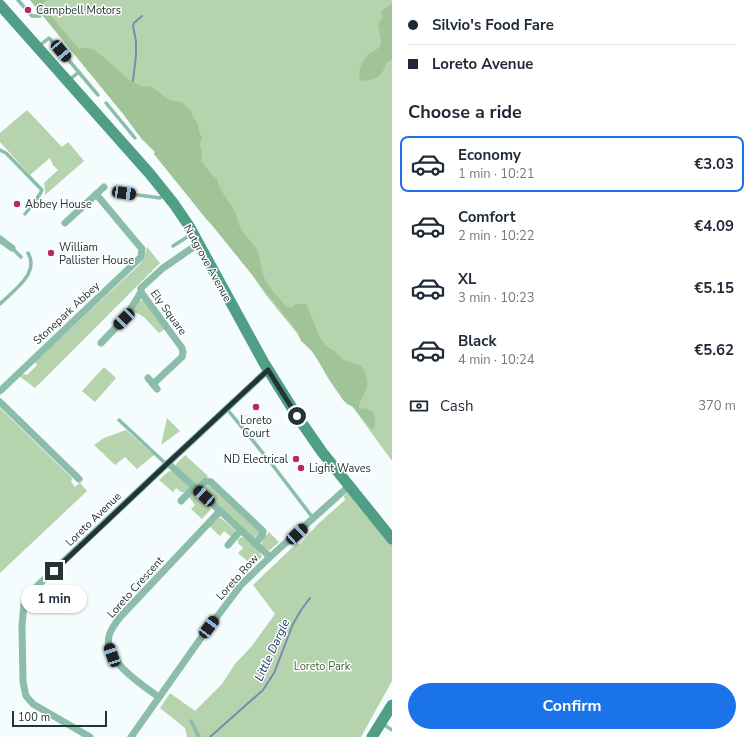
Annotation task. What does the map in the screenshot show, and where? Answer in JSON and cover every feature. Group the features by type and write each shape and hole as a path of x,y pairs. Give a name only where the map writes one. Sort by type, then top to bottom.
{"main road":[{"name":"Nutgrove Avenue","path":"0,5 68,81 115,128 174,204 192,233 268,370 297,416 322,452 392,539"},
{"path":"372,737 392,705"}],"street":[{"path":"66,223 104,187"},
{"name":"Stonepark Abbey","path":"0,391 141,257 142,249 96,194"},
{"path":"0,239 12,248"},
{"name":"Ely Square","path":"152,384 182,357 183,352 182,348 141,292 141,288 143,284 163,268 198,244"},
{"path":"101,343 124,319 141,292"},
{"name":"Loreto Avenue","path":"90,737 33,704 26,696 23,682 22,625 24,604 34,589 268,370"},
{"path":"0,402 79,479"},
{"path":"168,463 270,557"},
{"path":"181,501 195,488 206,481 211,482 263,531 262,536 255,544"},
{"name":"Loreto Row","path":"131,737 201,638 241,585 349,486"},
{"name":"Loreto Crescent","path":"159,698 124,670 112,655 108,643 109,635 115,624 122,616 220,511"},
{"path":"228,545 241,530"}],"lane":[{"path":"18,0 32,16 40,16"},
{"path":"38,47 49,38 57,47"},
{"path":"61,51 98,95"},
{"path":"68,81 79,72"},
{"path":"106,103 135,138"},
{"path":"115,128 122,122"},
{"path":"0,150 6,153 42,190 34,200 34,204 25,214"},
{"path":"124,193 160,198 165,194"},
{"path":"173,246 192,233"},
{"path":"12,248 21,257"},
{"path":"0,304 28,276 32,266 28,253"},
{"path":"227,409 313,518"},
{"path":"120,420 164,462 168,463"},
{"path":"191,721 199,737"},
{"path":"381,722 392,730"}],"green space":[{"path":"30,0 392,0 392,461 317,358 265,294 251,273 154,154 155,152 141,138"},
{"path":"30,0 47,0 41,4 79,49 94,49 128,79 142,87 148,86 153,88 169,100 182,102 190,110 197,122 202,137 200,144 202,154 201,162 217,179 221,190 235,212 241,229 257,250 261,268 269,286 286,306 291,308 296,304 306,304 323,343 344,360 359,365 365,372 367,385 359,408 366,408 374,413 375,424 372,430 353,407 343,400 312,351 301,341 297,331 154,154 155,152 141,138"},
{"path":"392,4 392,59 386,63 381,74 371,80 363,81 359,78 360,68 363,61 367,55 379,48 381,45 378,24 383,17 381,12"},
{"path":"27,110 62,147 68,142 84,161 45,195 44,183 58,170 53,165 50,158 30,175 0,142 0,133"},
{"path":"147,247 160,263 35,388 19,376 24,374 27,375 37,365 35,362 36,361 139,265 144,259"},
{"path":"142,300 165,329 159,333 144,317 133,311 138,301"},
{"path":"104,367 116,378 95,402 82,391"},
{"path":"0,408 72,478 71,482 75,487 80,483 87,491 0,573"},
{"path":"167,418 180,431 161,445"},
{"path":"126,430 154,455 137,469 125,457 115,465 94,445 104,438"},
{"path":"185,455 208,476 201,484 196,486 177,468 176,464"},
{"path":"169,471 173,472 189,487 184,492 181,492 176,488 173,492 159,480"},
{"path":"208,485 260,531 259,536 253,538 204,492 204,488"},
{"path":"195,492 211,509 202,519 191,509 195,505 189,497 191,493"},
{"name":"Loreto Park","path":"348,492 392,544 392,681 361,737 187,737 185,728 160,708 170,693 195,711 222,684 235,664 251,647 275,614 253,585 297,543 300,544 318,524 345,500 344,496"},
{"path":"219,517 237,532 233,536 230,536 224,531 220,536 209,526"},
{"path":"269,532 279,542 269,551 261,545"},
{"path":"241,537 248,539 256,547 262,557 252,565 238,553 243,548 238,543 238,540"}],"waterway":[{"path":"133,81 136,55 136,41 133,26 134,23 142,16"},
{"name":"Little Dargle","path":"210,737 263,690 274,673 293,624 310,598"}],"place":[{"name":"Campbell Motors","path":"28,10"},
{"name":"Abbey House","path":"17,204"},
{"name":"William Pallister House","path":"51,253"},
{"name":"Loreto Court","path":"256,407"},
{"name":"ND Electrical","path":"296,459"},
{"name":"Light Waves","path":"301,468"}],"route":[{"path":"54,571 268,370 297,416"}]}
